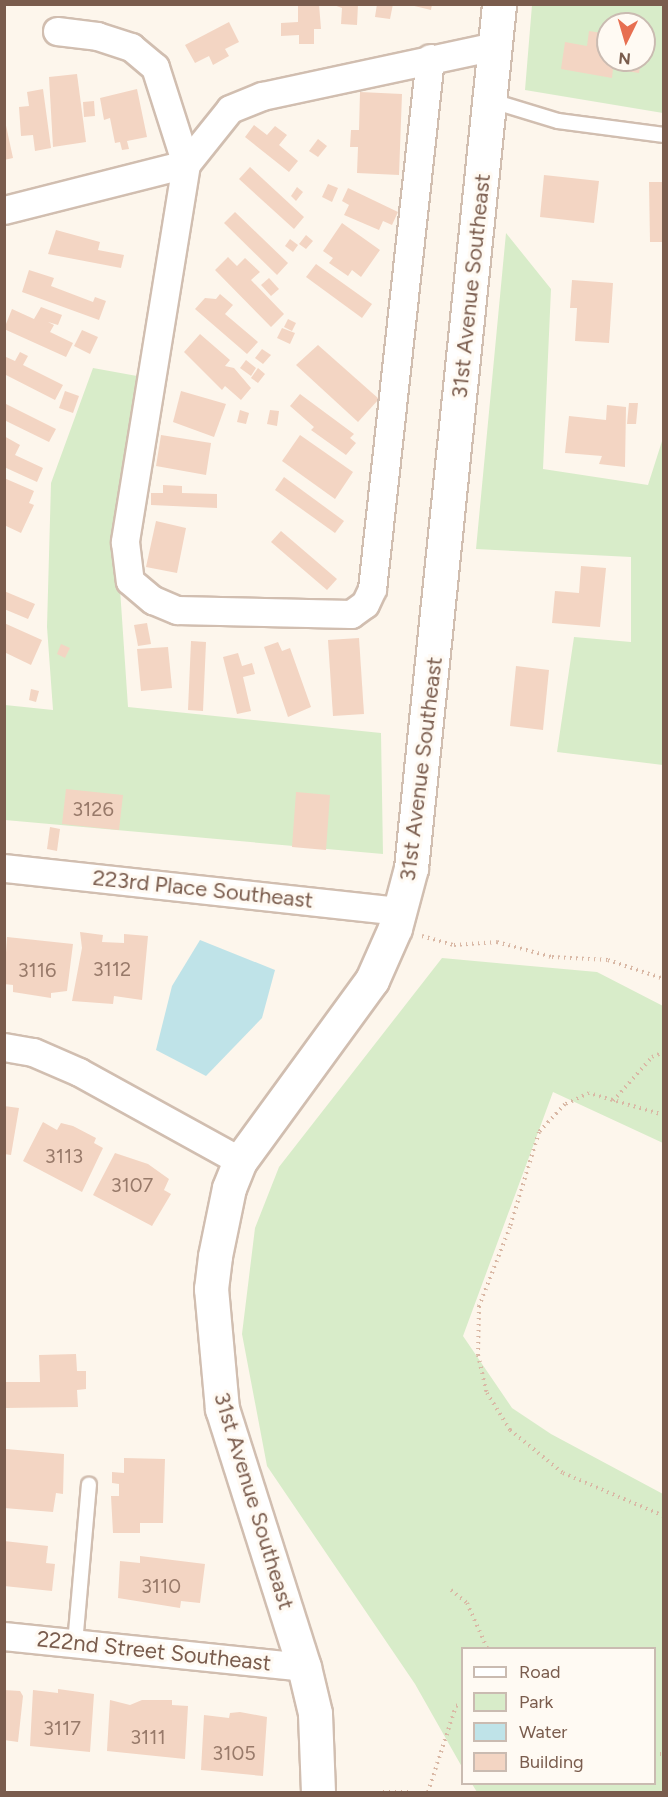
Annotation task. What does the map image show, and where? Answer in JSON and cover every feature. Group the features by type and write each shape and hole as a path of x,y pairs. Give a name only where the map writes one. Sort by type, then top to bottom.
{"street":[{"name":"31st Avenue Southeast","path":"318,1792 315,1713 304,1667 232,1443 217,1377 212,1289 215,1256 229,1188 240,1161 372,980 398,920 418,815 499,4"},
{"path":"57,31 131,47 155,68 186,164 125,542 130,581 153,600 177,610 351,614 365,604 372,589 430,58"},
{"path":"4,210 186,164 230,109 262,96 430,58 495,46"},
{"name":"223rd Place Southeast","path":"4,868 398,920"},
{"path":"4,1047 33,1052 79,1072 240,1161"},
{"name":"222nd Street Southeast","path":"4,1636 304,1667"}],"lane":[{"path":"489,100 558,121 663,135"},
{"path":"75,1644 89,1485"}],"path":[{"path":"398,920 454,945 497,942 552,957 608,960 663,979"},
{"path":"613,1101 652,1057 663,1052"},
{"path":"663,1115 589,1093 565,1104 539,1132 510,1227 479,1306 478,1355 487,1393 510,1430 563,1473 663,1516"},
{"path":"451,1590 467,1603 487,1647"},
{"path":"428,1792 456,1706 461,1704"},
{"path":"383,1792 409,1792"}],"green space":[{"path":"532,5 663,5 663,113 525,90"},
{"path":"506,233 551,289 543,469 648,485 663,438 663,765 557,752 574,637 631,642 631,557 476,549"},
{"path":"93,368 137,376 115,515 128,707 381,733 383,854 5,820 5,705 53,710 47,627 51,483"},
{"path":"442,958 597,972 663,1006 663,1143 553,1092 463,1336 512,1408 551,1434 663,1494 663,1792 477,1792 473,1785 656,1785 656,1647 461,1647 461,1765 415,1684 267,1466 242,1334 255,1228 279,1167"}],"water":[{"path":"200,940 275,970 262,1018 206,1076 156,1050 172,986"}],"building":[{"path":"298,4 319,4 321,29 314,29 314,44 299,44 299,35 281,36 281,23 298,22"},
{"path":"331,4 358,4 357,25 341,24 342,8"},
{"path":"377,4 393,4 390,19 375,17"},
{"path":"406,4 432,4 431,10"},
{"path":"229,22 239,42 225,49 229,56 213,65 209,56 195,63 185,45"},
{"path":"589,31 596,32 596,72 613,72 612,78 561,69 565,42 587,46"},
{"path":"77,74 86,142 53,147 49,77"},
{"path":"43,89 51,148 35,151 33,135 21,136 19,107 29,106 27,92"},
{"path":"137,89 147,137 127,141 129,149 122,150 120,142 115,143 110,118 104,120 100,98"},
{"path":"360,92 402,94 399,175 357,173 358,147 350,147 351,130 359,130"},
{"path":"94,101 95,116 84,117 83,102"},
{"path":"4,122 13,158 4,160"},
{"path":"254,125 267,135 275,126 287,135 279,145 298,161 289,172 245,137"},
{"path":"318,139 327,146 318,157 309,151"},
{"path":"250,167 304,217 294,229 239,179"},
{"path":"544,175 599,181 594,223 540,217"},
{"path":"649,182 664,182 664,242 650,242"},
{"path":"328,184 338,188 332,202 322,197"},
{"path":"297,187 303,192 296,201 291,196"},
{"path":"348,188 398,212 392,225 383,221 379,230 344,215 349,205 342,201"},
{"path":"235,212 288,263 277,275 224,223"},
{"path":"342,223 380,250 361,277 352,270 348,276 329,263 333,258 323,251"},
{"path":"56,230 100,242 98,250 124,255 121,268 48,254"},
{"path":"306,235 313,241 306,249 299,244"},
{"path":"290,239 298,245 293,252 285,246"},
{"path":"228,257 237,266 245,258 260,272 251,280 284,314 271,327 215,270"},
{"path":"316,264 372,304 362,318 306,277"},
{"path":"29,270 54,278 51,286 93,302 95,297 106,301 99,320 22,292"},
{"path":"269,278 279,289 271,296 261,285"},
{"path":"572,280 613,283 609,343 575,341 577,308 570,308"},
{"path":"220,294 233,305 225,314 258,342 247,354 195,309 205,298 216,299"},
{"path":"41,307 62,315 58,325 48,322 54,325 50,332 73,343 66,357 4,329 12,309 34,319"},
{"path":"288,319 296,323 292,331 284,327"},
{"path":"282,328 295,333 290,344 277,338"},
{"path":"82,330 98,337 90,354 74,346"},
{"path":"200,334 230,360 225,366 234,368 251,388 241,400 225,386 222,390 184,352"},
{"path":"318,345 379,399 358,422 296,365"},
{"path":"262,349 271,355 263,364 255,358"},
{"path":"20,352 28,356 23,365 63,385 55,400 4,374 4,356 15,361"},
{"path":"246,360 256,368 251,376 240,368"},
{"path":"258,368 265,374 258,383 251,378"},
{"path":"65,391 79,396 73,413 59,408"},
{"path":"181,391 226,404 214,437 173,422"},
{"path":"300,394 354,434 350,438 356,443 346,455 311,430 314,427 290,406"},
{"path":"4,403 56,429 49,442 4,420"},
{"path":"629,403 638,403 636,424 627,424"},
{"path":"607,405 626,407 625,467 599,464 602,456 565,453 569,416 606,420"},
{"path":"240,410 249,413 246,424 237,422"},
{"path":"270,410 279,411 277,426 267,424"},
{"path":"161,435 211,443 206,475 156,466"},
{"path":"300,435 353,472 335,499 282,461"},
{"path":"4,436 20,445 15,455 43,468 37,482 4,467"},
{"path":"284,477 344,521 335,533 275,490"},
{"path":"4,478 34,491 29,503 34,505 21,533 4,525"},
{"path":"163,485 182,486 182,493 217,494 217,508 151,505 151,493 163,493"},
{"path":"156,521 186,528 177,573 146,567"},
{"path":"281,531 337,579 327,590 271,542"},
{"path":"581,566 606,568 600,627 552,623 555,591 579,593"},
{"path":"4,591 35,604 28,619 4,609"},
{"path":"4,623 42,640 31,665 4,652"},
{"path":"147,623 151,644 138,646 134,625"},
{"path":"359,638 364,714 333,716 328,640"},
{"path":"191,641 206,642 203,711 188,710"},
{"path":"278,642 282,651 290,648 311,707 288,717 264,647"},
{"path":"61,644 70,648 65,658 57,654"},
{"path":"168,647 172,688 141,691 137,649"},
{"path":"238,653 242,666 252,663 255,674 243,677 251,711 237,714 223,657"},
{"path":"516,666 549,670 543,730 510,726"},
{"path":"31,689 39,691 36,702 29,700"},
{"path":"66,789 123,795 119,830 62,824"},
{"path":"296,792 330,795 326,850 292,847"},
{"path":"50,827 60,829 57,851 47,849"},
{"path":"80,932 103,935 102,942 124,943 124,934 148,936 142,1000 114,996 113,1004 72,1001 82,948"},
{"path":"7,937 73,944 67,991 51,993 51,998 13,992 13,985 4,984"},
{"path":"4,1106 19,1108 11,1155 4,1154"},
{"path":"43,1122 57,1130 61,1123 73,1126 96,1138 94,1143 103,1148 82,1192 23,1161"},
{"path":"115,1153 148,1164 169,1179 164,1190 171,1194 152,1226 93,1195"},
{"path":"76,1354 77,1371 86,1371 86,1389 77,1390 78,1407 4,1408 4,1382 40,1382 39,1355"},
{"path":"6,1449 64,1454 63,1494 56,1493 53,1512 4,1508"},
{"path":"124,1458 165,1459 163,1523 140,1523 140,1533 113,1533 111,1496 119,1496 119,1484 112,1483 112,1472 124,1473"},
{"path":"4,1541 48,1546 46,1563 55,1564 52,1591 4,1586"},
{"path":"140,1556 205,1564 200,1603 181,1601 180,1608 118,1598 120,1561 140,1563"},
{"path":"58,1689 94,1694 90,1752 30,1746 33,1690 58,1693"},
{"path":"4,1690 20,1691 23,1696 18,1742 4,1740"},
{"path":"110,1700 130,1705 142,1700 172,1700 172,1705 188,1706 185,1759 107,1751"},
{"path":"240,1712 267,1717 263,1776 201,1770 204,1715 229,1718 230,1713"}]}
